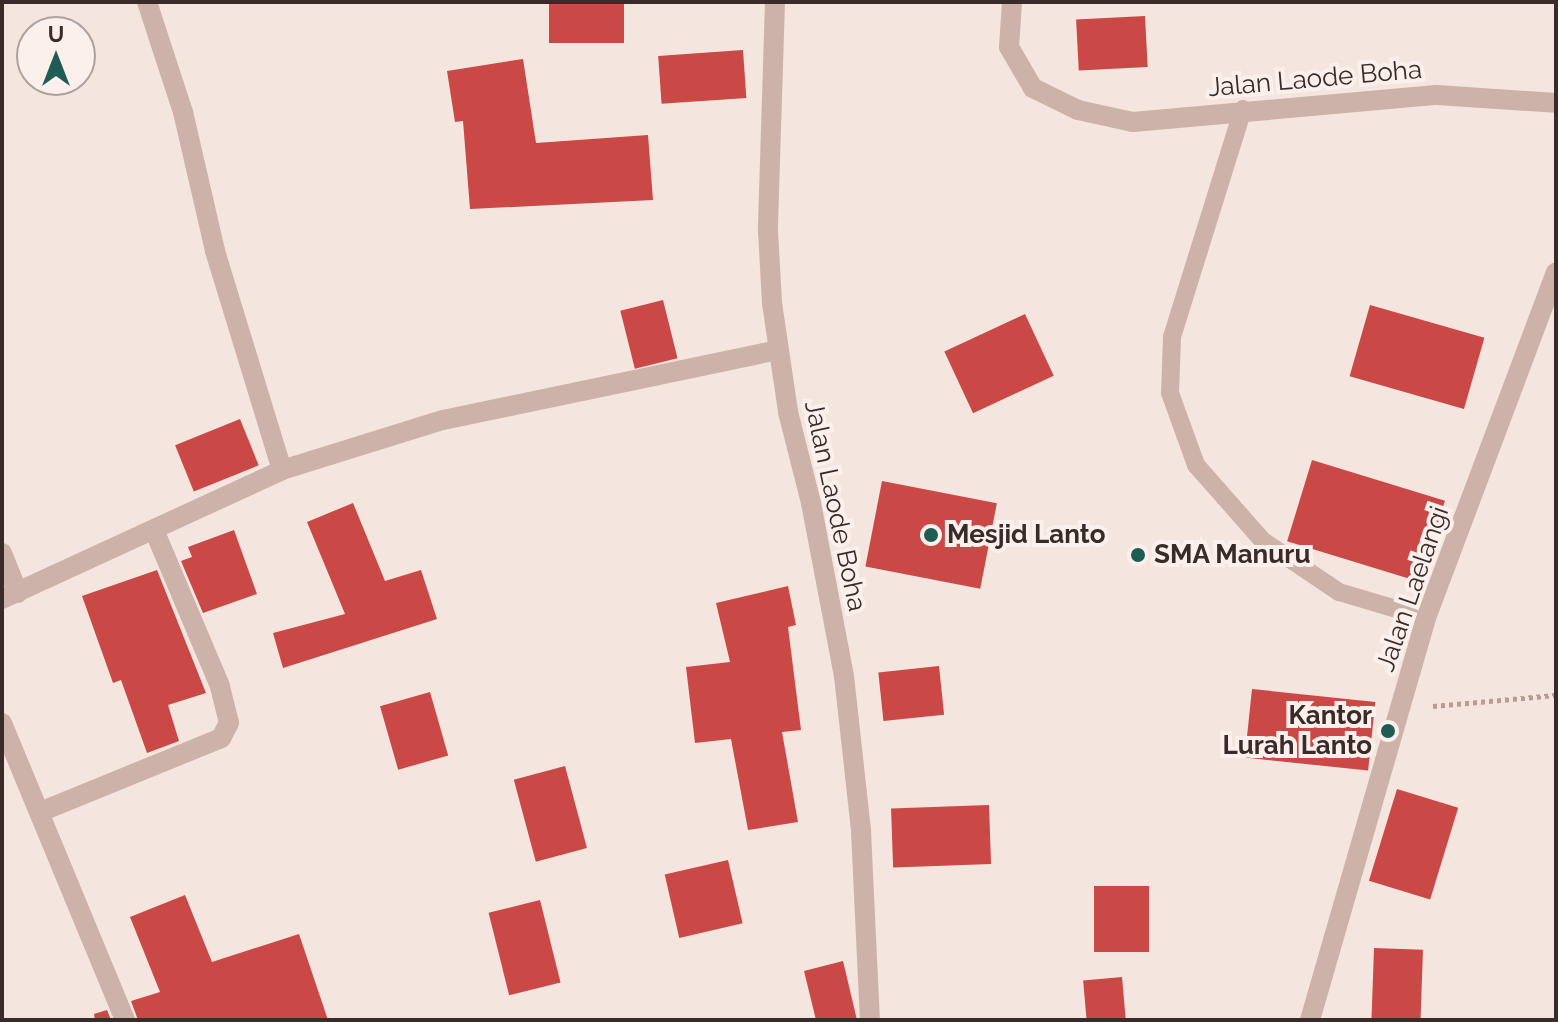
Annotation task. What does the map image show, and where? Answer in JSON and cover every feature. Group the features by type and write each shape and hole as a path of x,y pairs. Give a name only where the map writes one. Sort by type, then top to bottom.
{"street":[{"path":"147,2 183,112 215,251 282,470"},
{"name":"Jalan Laode Boha","path":"775,2 768,231 778,350 844,676 861,831 870,1020"},
{"name":"Jalan Laode Boha","path":"1012,2 1009,47 1033,88 1078,110 1133,122 1243,109 1437,95 1556,103"},
{"name":"Jalan Laelangi","path":"1310,1020 1426,618 1556,273"},
{"path":"2,553 10,596 282,470 443,420 778,350"},
{"path":"40,812 221,738 229,723 220,686 154,530"},
{"path":"2,723 125,1020"}],"lane":[{"path":"1243,109 1172,337 1170,393 1175,407 1196,465 1263,541 1339,592 1426,618"}],"path":[{"path":"1400,709 1556,695"}],"building":[{"path":"549,2 624,2 624,43 549,43"},
{"path":"1145,16 1148,67 1079,71 1076,20"},
{"path":"743,50 746,98 662,104 658,56"},
{"path":"523,59 536,143 648,135 653,200 470,209 463,121 455,122 447,71"},
{"path":"663,300 678,358 635,369 620,311"},
{"path":"1370,305 1484,338 1464,409 1350,376"},
{"path":"1025,314 1054,376 973,413 944,352"},
{"path":"240,419 259,465 194,492 175,445"},
{"path":"1312,460 1445,501 1420,582 1287,541"},
{"name":"Mesjid Lanto","path":"882,481 997,503 980,589 865,566"},
{"path":"353,503 385,581 421,570 437,619 283,668 273,633 345,614 307,522"},
{"path":"234,530 257,594 203,613 181,561 192,557 188,547"},
{"path":"157,570 206,693 168,705 179,741 147,753 121,680 113,683 82,596"},
{"path":"788,586 796,625 788,627 801,730 782,732 798,822 748,830 731,739 695,743 686,667 730,662 716,603"},
{"path":"939,666 944,715 883,721 878,672"},
{"path":"1252,689 1375,702 1368,771 1245,758"},
{"path":"430,692 448,755 398,770 380,706"},
{"path":"565,766 587,848 536,862 514,780"},
{"path":"1397,789 1458,808 1430,900 1369,881"},
{"path":"989,805 991,864 893,867 891,808"},
{"path":"728,860 743,923 679,938 665,875"},
{"path":"1094,886 1149,886 1149,952 1094,952"},
{"path":"185,895 212,962 299,934 328,1020 138,1020 131,1001 160,992 130,917"},
{"path":"540,900 561,982 509,995 489,913"},
{"path":"1374,948 1423,950 1421,1020 1371,1020"},
{"path":"843,961 857,1020 816,1020 804,971"},
{"path":"1122,977 1126,1020 1087,1020 1083,980"},
{"path":"107,1010 111,1020 95,1020 94,1014"}],"place":[{"name":"Mesjid Lanto","path":"931,535"},
{"name":"SMA Manuru","path":"1138,555"},
{"name":"Kantor Lurah Lanto","path":"1388,731"}]}
